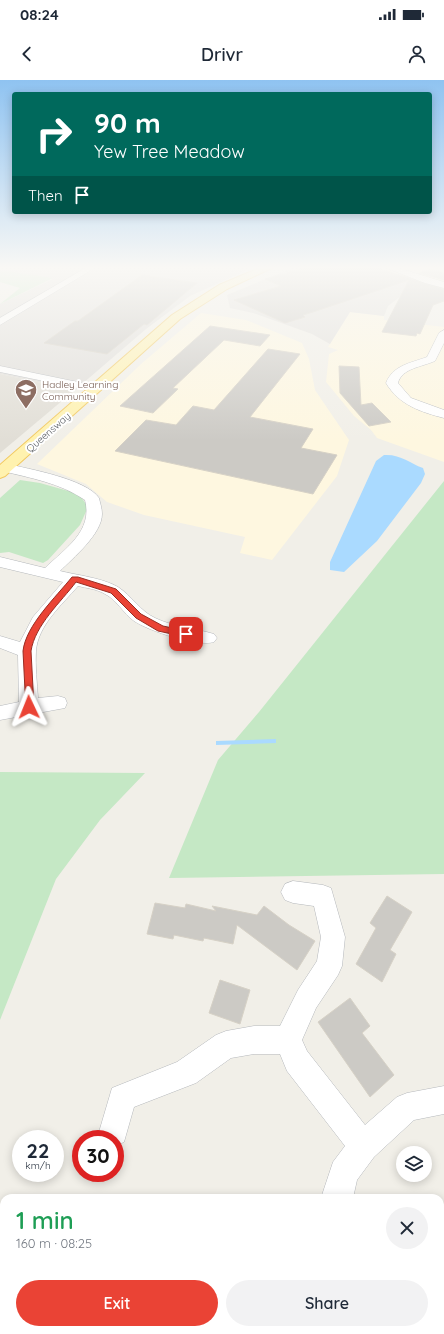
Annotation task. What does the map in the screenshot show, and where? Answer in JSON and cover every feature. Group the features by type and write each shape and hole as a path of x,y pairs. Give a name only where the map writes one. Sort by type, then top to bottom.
{"main road":[{"name":"Queensway","path":"3,470 97,390 170,325"}],"street":[{"path":"444,333 431,359 400,371 393,377 392,383 398,392 406,399 444,414"},
{"path":"0,369 97,390"},
{"path":"3,470 62,483 77,488 92,498 95,515 91,525 83,538 49,573"},
{"path":"0,562 75,579 114,591 138,616 161,629 208,638"},
{"path":"29,707 28,641 36,628 75,579"},
{"path":"0,642 27,651"},
{"path":"0,713 58,703"},
{"path":"293,892 322,896 333,937 329,966 307,999 288,1040 297,1061 363,1146"},
{"path":"114,1130 122,1098 186,1073 226,1045 254,1040 288,1040"},
{"path":"338,1194 344,1173 363,1146 407,1107 444,1100"}],"shaded area":[{"path":"0,325 152,325 75,390 0,374"},
{"path":"187,325 257,325 302,343 309,359 315,390 349,440 337,476 272,560 240,553 245,537 144,515 107,502 86,484 37,464 141,364"},
{"path":"285,325 342,325 330,344 312,334"},
{"path":"342,325 423,325 444,327 444,462 377,438 371,430 354,416 326,382 329,354 338,350 328,347"},
{"name":"Hadley Learning Community","path":"0,374 75,390 0,453"}],"green space":[{"path":"20,480 40,483 79,494 88,507 80,525 48,560 43,563 9,552 0,553 0,498"},
{"path":"444,481 444,874 169,878 218,760 259,712"},
{"path":"0,772 145,773 100,820 56,879 0,1020"}],"water":[{"path":"384,455 400,457 423,468 425,474 421,483 377,541 344,572 330,570 330,562 376,461"},
{"path":"276,739 276,743 216,745 216,741"}],"building":[{"path":"70,325 143,325 107,354 44,343"},
{"path":"386,325 424,325 420,334 417,333 416,336 382,332"},
{"path":"210,326 270,335 260,346 224,340 173,388 178,389 153,413 120,406"},
{"path":"268,349 300,354 250,417 313,429 301,448 337,455 313,494 115,451 146,420 176,425 193,406 214,410"},
{"path":"339,366 359,367 361,405 372,403 391,422 369,426 340,393"},
{"path":"387,896 412,912 390,950 396,954 382,982 356,964 376,928 370,923"},
{"path":"155,903 185,908 186,904 216,911 212,906 257,915 264,906 289,925 315,941 297,970 237,925 233,944 204,938 203,941 174,935 173,939 147,934"},
{"path":"220,980 250,990 240,1024 209,1013"},
{"path":"350,998 370,1026 362,1033 394,1075 370,1097 318,1022"}],"place":[{"name":"Hadley Learning Community","path":"26,410"}],"route":[{"path":"29,707 28,641 44,617 75,579 114,591 138,616 161,629 186,634"}]}
